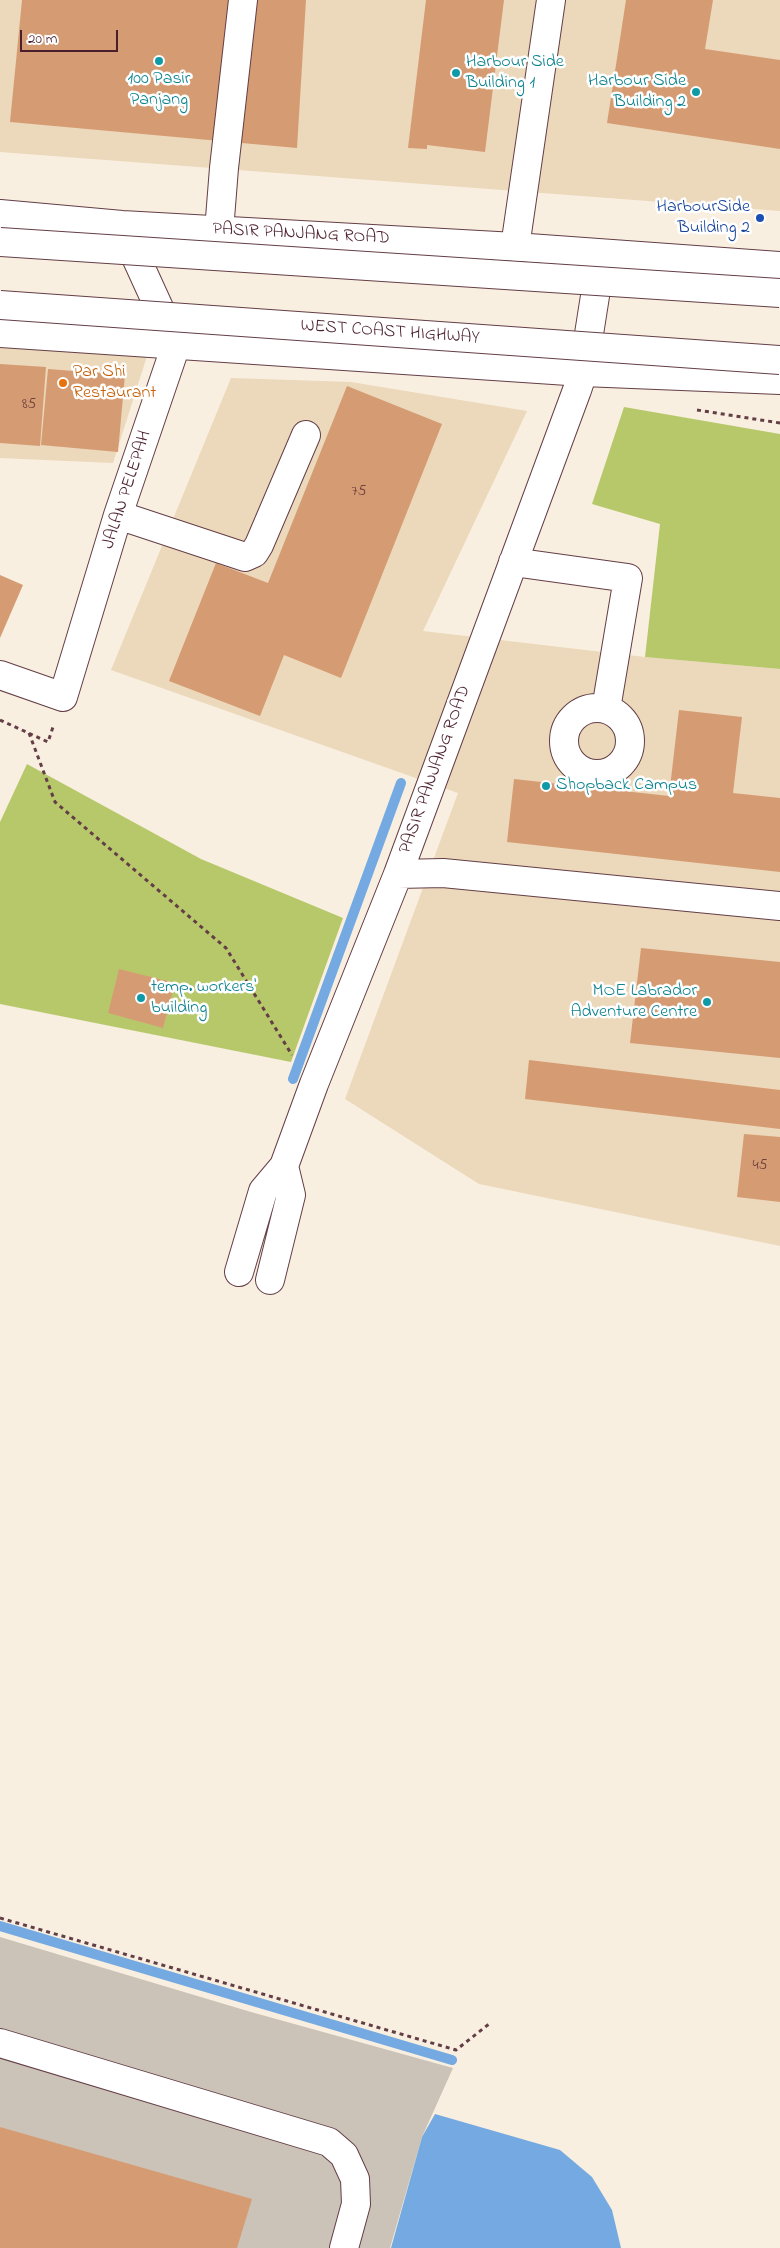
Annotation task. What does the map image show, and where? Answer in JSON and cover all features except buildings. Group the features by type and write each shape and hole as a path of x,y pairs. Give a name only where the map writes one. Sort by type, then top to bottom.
{"main road":[{"path":"219,231 224,168 243,0"},
{"path":"515,247 551,0"},
{"name":"PASIR PANJANG ROAD","path":"0,214 122,225 515,247 780,266"},
{"path":"122,225 176,345"},
{"path":"0,242 780,294"},
{"name":"PASIR PANJANG ROAD","path":"239,1272 263,1192 284,1166 324,1059 398,874 583,372 601,254"},
{"name":"WEST COAST HIGHWAY","path":"0,305 780,360"},
{"path":"0,332 583,372 780,380"},
{"name":"JALAN PELEPAH","path":"63,697 118,515 176,345"},
{"path":"118,515 245,557 254,553 259,546 306,434"},
{"path":"513,562 628,578 606,709"},
{"path":"0,675 63,697"},
{"path":"398,874 443,872 780,906"},
{"path":"270,1280 292,1196 284,1166"},
{"path":"0,2042 329,2142 344,2155 355,2179 356,2204 344,2248"}],"path":[{"path":"0,720 48,742 63,697"},
{"path":"29,733 55,802 226,948 291,1053"},
{"path":"0,1918 456,2050 489,2024"}],"shaded area":[{"path":"0,0 780,0 780,211 0,152"},
{"path":"0,344 148,353 113,463 0,458"},
{"path":"231,378 351,382 527,411 423,631 645,657 780,669 780,1246 479,1184 345,1099 458,793 111,670"},
{"path":"0,1937 251,2012 453,2068 422,2137 390,2248 0,2248"}],"green space":[{"path":"624,407 780,434 780,669 645,657 660,524 592,504"},
{"path":"27,764 201,859 343,918 291,1062 0,1004 0,822"}],"water":[{"path":"435,2114 560,2150 592,2177 612,2210 621,2248 391,2248 422,2137"}],"waterway":[{"path":"293,1079 401,783"},
{"path":"0,1926 452,2060"}],"place":[{"name":"100 Pasir Panjang","path":"159,61"},
{"name":"Harbour Side Building 1","path":"456,73"},
{"name":"Harbour Side Building 2","path":"696,92"},
{"name":"HarbourSide Building 2","path":"760,218"},
{"name":"Par Shi Restaurant","path":"63,383"},
{"name":"Shopback Campus","path":"546,786"},
{"name":"temp. workers' building","path":"141,998"},
{"name":"MOE Labrador Adventure Centre","path":"707,1002"}]}
